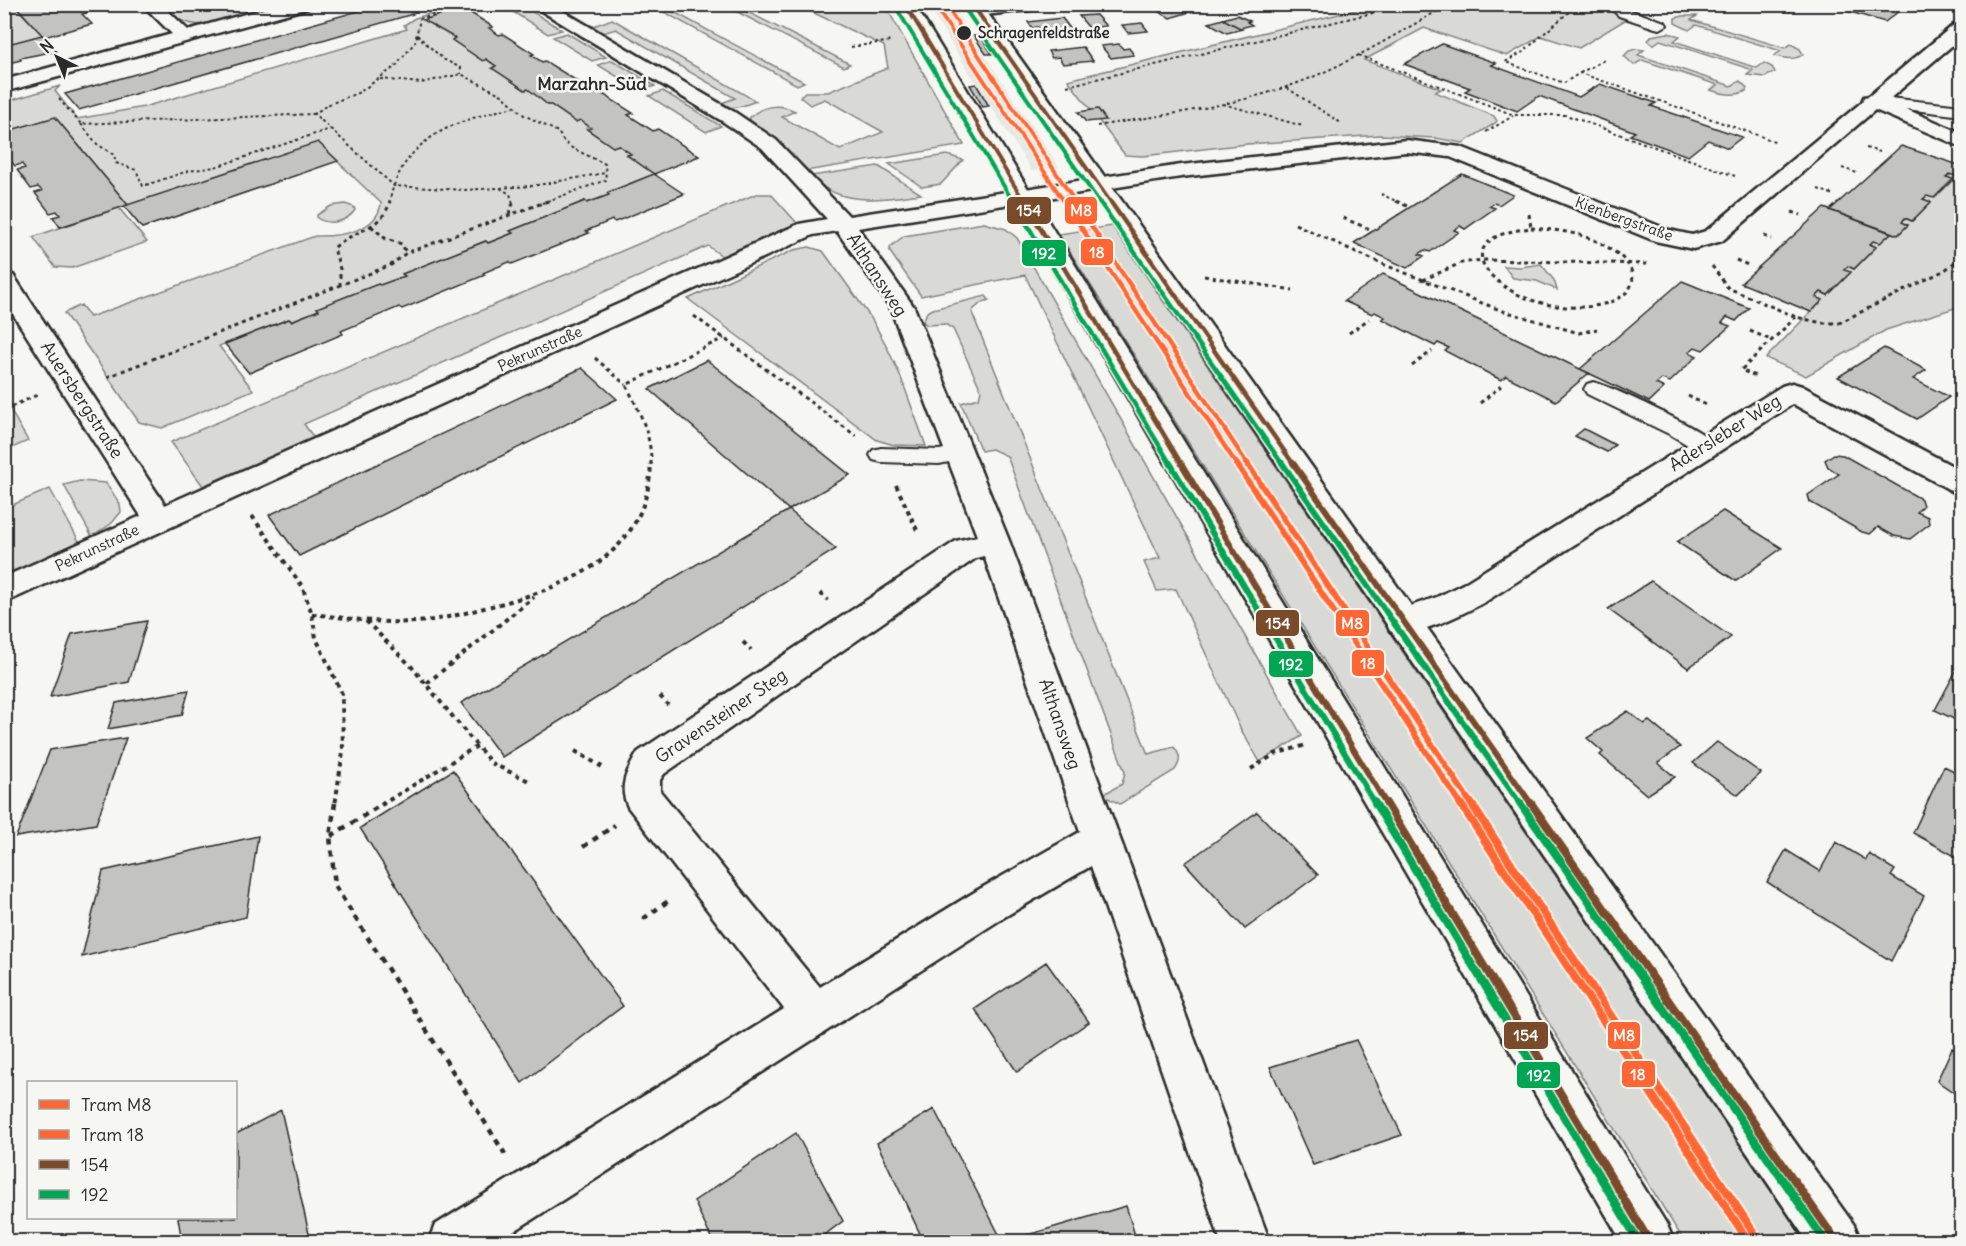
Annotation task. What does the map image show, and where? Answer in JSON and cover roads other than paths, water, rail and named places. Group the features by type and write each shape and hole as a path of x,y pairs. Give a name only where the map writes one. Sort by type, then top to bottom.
{"street":[{"path":"150,4 185,37"},
{"path":"4,86 302,4"},
{"path":"905,4 1650,1242"},
{"path":"974,8 1038,4"},
{"name":"Althansweg","path":"548,6 756,134 789,164 842,222 902,307 995,543 1246,1242"},
{"path":"974,8 1837,1242"},
{"name":"Kienbergstraße","path":"1098,184 1221,166 1366,157 1407,146 1454,151 1663,236 1693,242 1714,236 1870,101 1962,27"},
{"path":"1870,101 1962,141"},
{"name":"Pekrunstraße","path":"4,591 807,229 1098,184"},
{"name":"Auersbergstraße","path":"4,280 159,520"},
{"name":"Adersleber Weg","path":"1402,622 1449,606 1474,593 1611,496 1706,446 1792,392 1962,484"},
{"name":"Gravensteiner Steg","path":"815,1014 641,796 642,779 651,763 958,555 967,549 995,543"},
{"path":"452,1242 992,903 1100,840"}],"lane":[{"path":"1612,4 1624,13 1660,25"},
{"path":"1870,101 1962,111"},
{"path":"1594,389 1679,430 1706,446"},
{"path":"881,455 939,457 961,453"}],"tram line":[{"name":"M8","path":"945,4 1760,1242"},
{"name":"18","path":"937,9 1749,1242"}],"place":[{"name":"Schragenfeldstraße","path":"964,33"}],"district":[{"name":"Marzahn-Süd","path":"592,84"}]}
